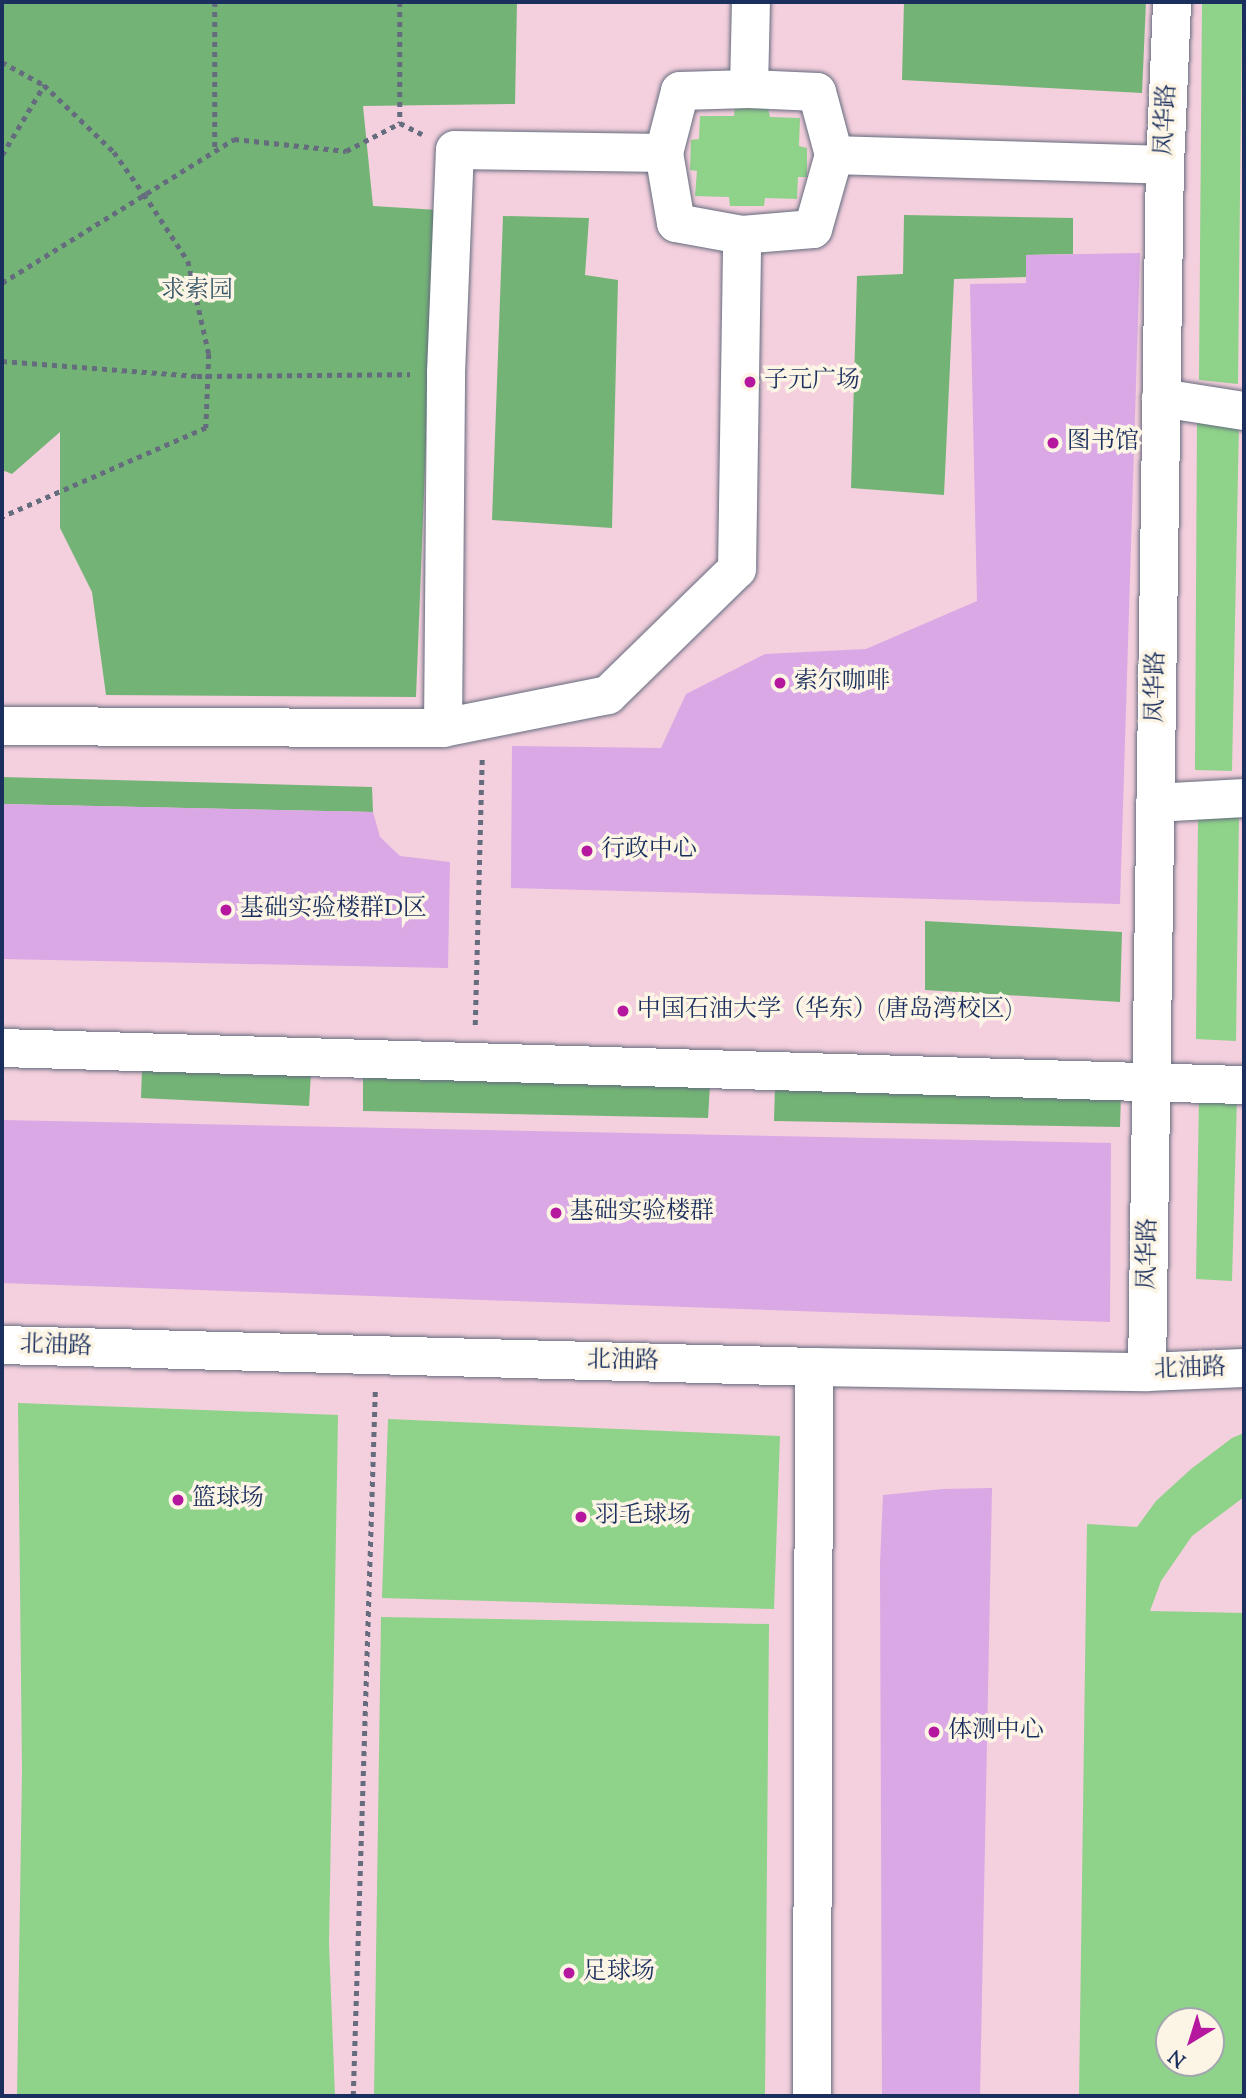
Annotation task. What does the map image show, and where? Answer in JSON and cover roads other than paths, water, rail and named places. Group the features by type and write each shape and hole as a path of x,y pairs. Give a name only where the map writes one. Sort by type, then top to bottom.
{"street":[{"path":"749,89 751,2"},
{"name":"凤华路","path":"1147,1373 1165,165 1172,2"},
{"path":"749,89 817,92 834,155 813,229 742,234 676,223 664,153 680,91 749,89"},
{"path":"443,728 446,373 455,150 664,153"},
{"path":"834,155 1165,165"},
{"path":"2,726 443,728 608,695 737,569 742,234"},
{"path":"1161,398 1244,411"},
{"path":"1156,803 1244,798"},
{"path":"2,1048 1244,1085"},
{"name":"北油路","path":"2,1345 814,1367 1147,1373 1244,1368"},
{"path":"812,2096 814,1367"}],"place":[{"name":"子元广场","path":"750,382"},
{"name":"图书馆","path":"1053,443"},
{"name":"索尔咖啡","path":"780,683"},
{"name":"行政中心","path":"587,851"},
{"name":"基础实验楼群D区","path":"226,910"},
{"name":"中国石油大学（华东）(唐岛湾校区)","path":"623,1011"},
{"name":"基础实验楼群","path":"556,1213"},
{"name":"篮球场","path":"178,1500"},
{"name":"羽毛球场","path":"581,1517"},
{"name":"体测中心","path":"934,1732"},
{"name":"足球场","path":"569,1973"}],"park label":[{"name":"求索园","path":"197,292"}]}
